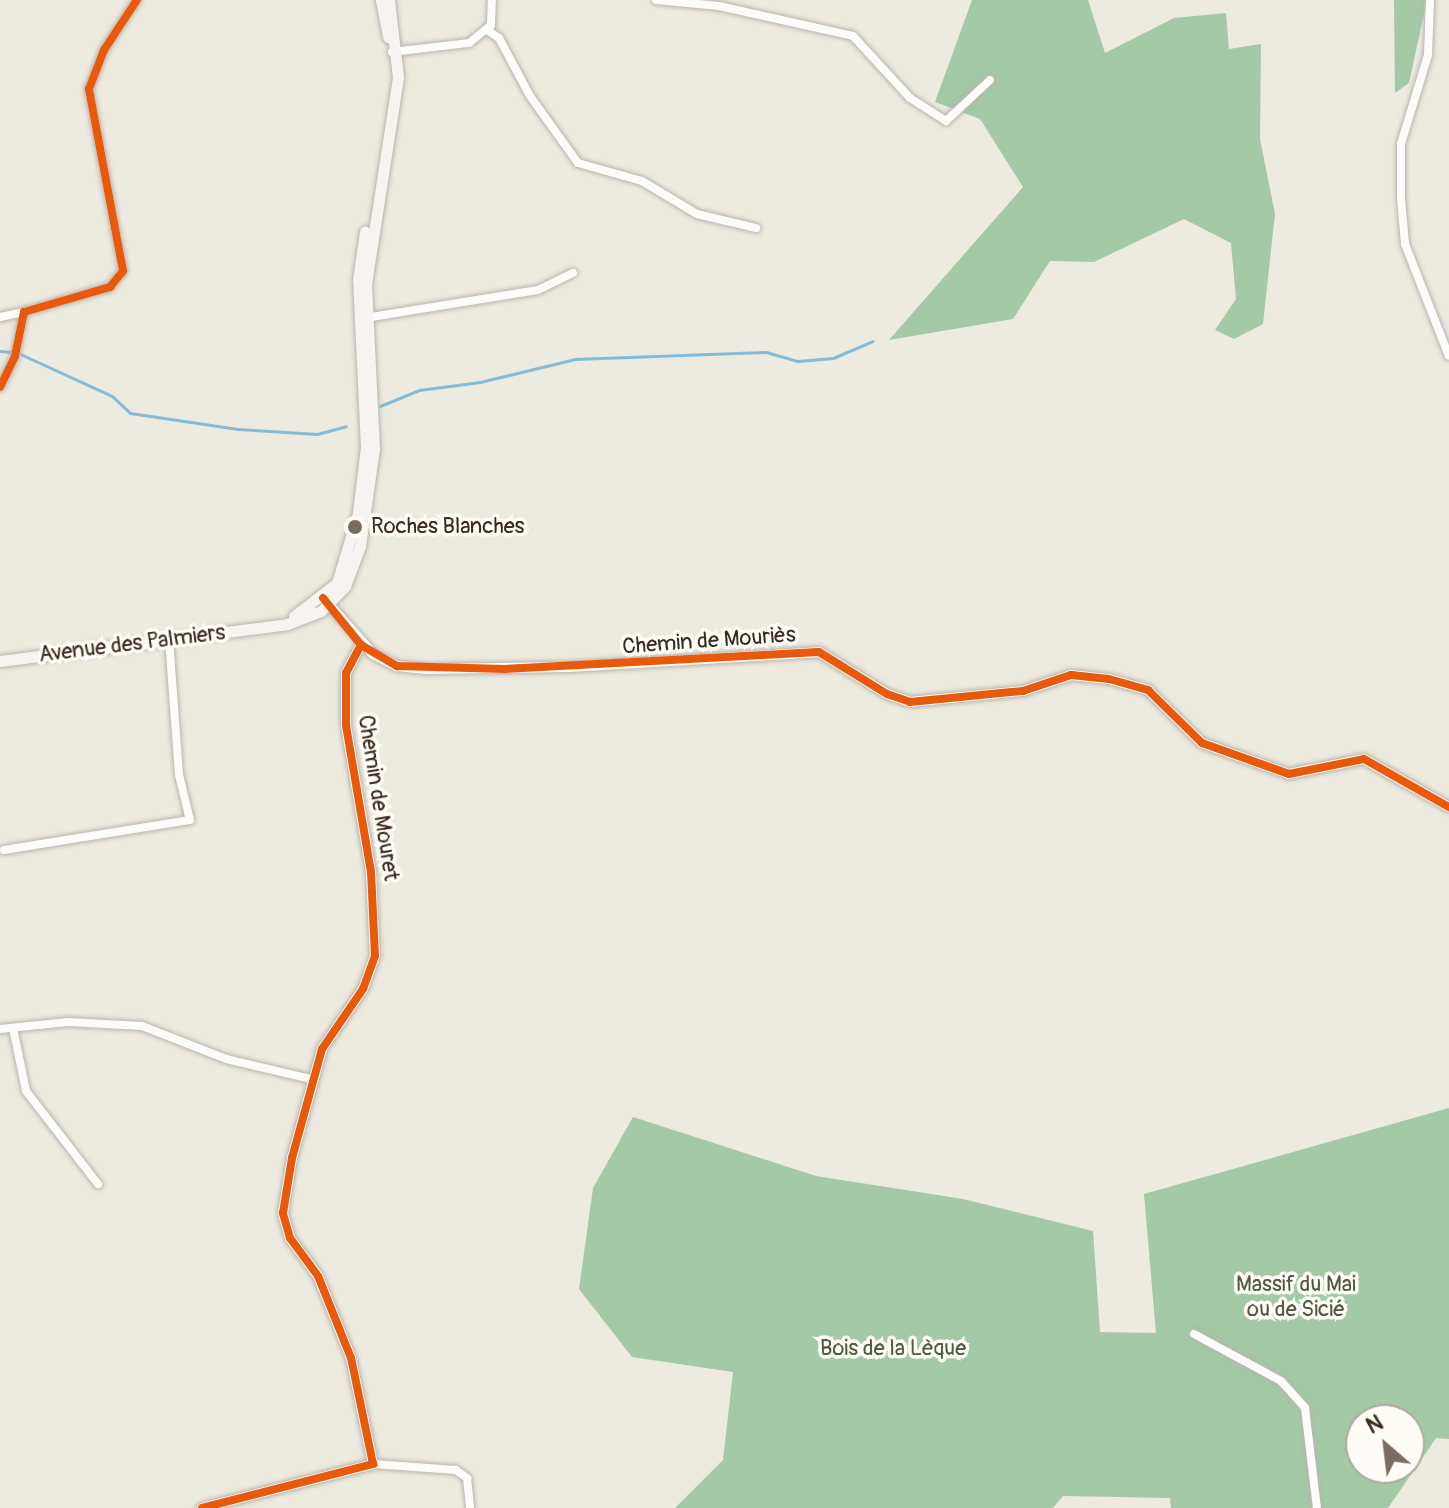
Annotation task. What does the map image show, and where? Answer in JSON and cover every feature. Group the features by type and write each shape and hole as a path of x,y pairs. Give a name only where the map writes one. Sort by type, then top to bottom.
{"main road":[{"path":"381,0 394,52"},
{"path":"326,601 354,567 371,483 376,425 359,260 377,178 394,52 389,0"},
{"name":"Avenue des Palmiers","path":"0,661 263,627 302,619 326,601"}],"street":[{"path":"0,317 120,282 123,271 89,89 104,50 137,0"},
{"path":"394,52 469,43 487,30 492,0"},
{"path":"656,0 732,8 853,36 910,98 946,121 990,80"},
{"path":"1430,0 1428,55 1401,144 1401,198 1405,244 1449,356"},
{"path":"487,30 499,38 530,96 578,163 642,181 697,214 756,228"},
{"path":"364,318 538,290 573,273"},
{"path":"0,387 15,356 24,312"},
{"name":"Chemin de Mouriès","path":"326,601 361,645 397,666 426,669 596,666 819,652 887,694 910,702 1023,691 1071,675 1109,679 1148,690 1202,743 1289,774 1364,759 1449,807"},
{"path":"4,850 190,820 179,775 169,640"},
{"name":"Chemin de Mouret","path":"361,645 346,673 346,725 374,897 375,956 363,989 329,1033 292,1158 283,1213 290,1238 328,1297 351,1358 373,1464"},
{"path":"0,1029 68,1022 142,1026 226,1059 315,1080"},
{"path":"13,1028 26,1091 98,1184"},
{"path":"1194,1334 1281,1381 1305,1408 1317,1508"},
{"path":"202,1508 373,1464 456,1470 467,1478 470,1508"}],"green space":[{"path":"972,0 1088,0 1105,53 1174,18 1226,13 1229,49 1261,44 1260,139 1275,214 1263,324 1234,339 1215,330 1236,299 1231,243 1184,219 1094,262 1050,261 1013,319 889,340 1023,187 980,119 935,102"},
{"path":"1394,0 1427,0 1409,83 1395,93"},
{"name":"Bois de la Lèque","path":"1449,1108 1449,1439 1436,1438 1425,1454 1425,1404 1345,1404 1345,1484 1404,1484 1388,1508 1171,1508 1170,1498 1063,1496 1053,1508 675,1508 723,1460 733,1372 632,1357 579,1289 593,1188 633,1117 816,1176 963,1199 1093,1231 1100,1332 1156,1333 1144,1194"}],"waterway":[{"path":"380,406 419,390 480,382 575,359 766,352 798,361 833,358 873,341"},
{"path":"0,351 11,352"},
{"path":"18,353 112,396 130,413 238,429 317,434 346,426"}],"cycle path":[{"path":"0,387 15,356 24,312 110,287 123,271 89,89 104,50 137,0"},
{"path":"323,598 361,645 397,666 504,669 819,652 887,694 910,702 1023,691 1071,675 1109,679 1148,690 1202,743 1289,774 1364,759 1449,807"},
{"path":"202,1508 373,1464 351,1358 318,1276 290,1238 283,1213 292,1158 322,1049 363,989 375,956 371,872 346,725 346,673 361,645"}],"place":[{"name":"Roches Blanches","path":"355,527"}],"park label":[{"name":"Massif du Mai ou de Sicié","path":"1296,1296"}]}
